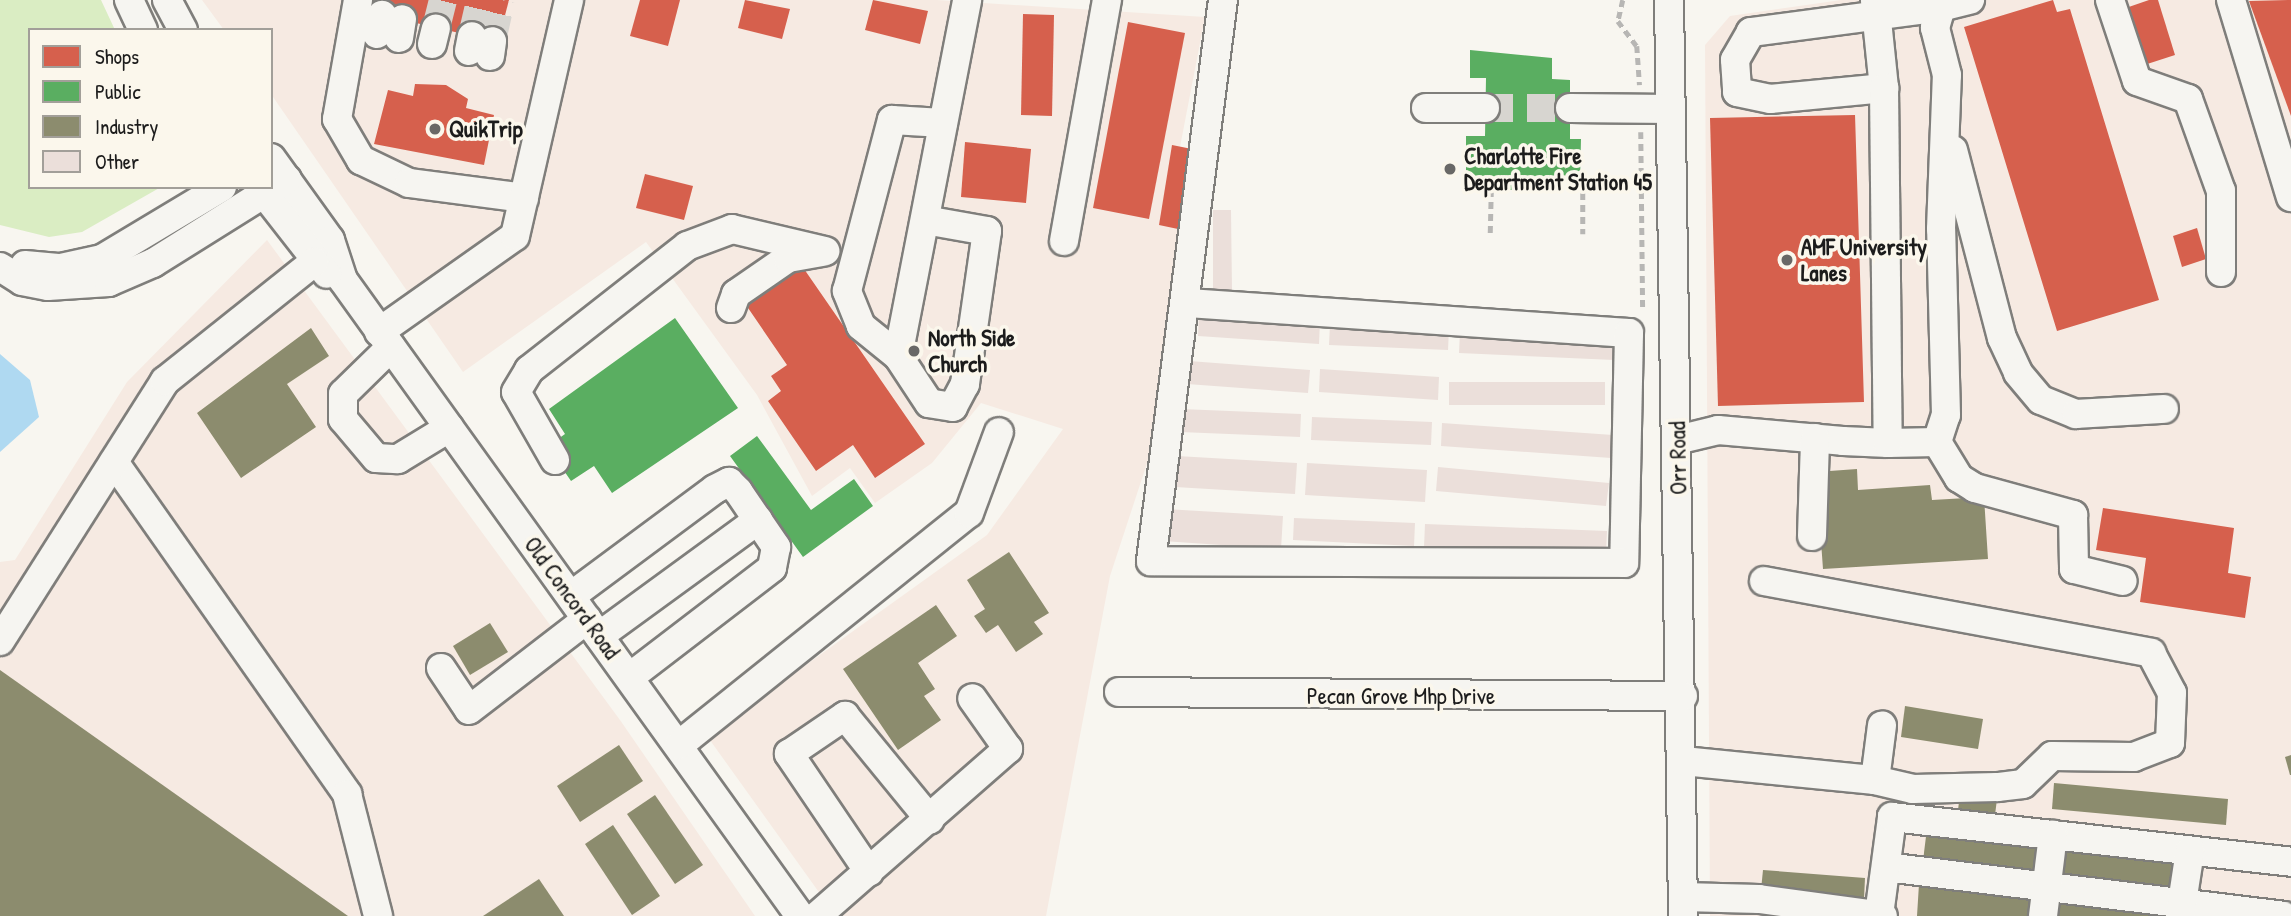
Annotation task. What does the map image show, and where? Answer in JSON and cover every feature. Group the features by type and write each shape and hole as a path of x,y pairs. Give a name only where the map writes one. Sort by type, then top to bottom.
{"street":[{"path":"129,0 142,28"},
{"path":"167,0 182,28"},
{"path":"358,0 337,119 361,160 409,183 524,198"},
{"path":"449,428 398,459 376,458 343,419 342,394 385,340 515,236 569,0"},
{"path":"898,356 967,0"},
{"path":"1064,241 1107,0"},
{"path":"1187,303 1629,333 1624,563 1151,561 1187,303 1223,0"},
{"name":"Orr Road","path":"1669,0 1683,696 1683,907"},
{"path":"1884,88 1770,99 1737,92 1735,60 1751,32 1877,10 1970,0"},
{"path":"2110,0 2137,81 2189,99 2221,191 2221,272"},
{"path":"2231,0 2291,197"},
{"path":"1941,3 1935,28 1947,75 1941,229 1946,415 1937,442 1959,478 1975,488 2073,515 2074,569 2123,581"},
{"path":"1877,10 1884,88 1888,443"},
{"path":"1426,108 1485,108"},
{"path":"1570,108 1671,109"},
{"path":"925,220 988,231 965,384 953,407 929,403 898,356 852,313 847,291 892,120 943,123"},
{"path":"1945,120 2002,338 2018,373 2041,400 2076,414 2164,409"},
{"name":"Old Concord Road","path":"273,183 330,240 343,280 800,916"},
{"name":"Old Concord Road","path":"273,186 314,262 343,280"},
{"path":"0,266 61,268 102,259 219,189"},
{"path":"0,266 22,281 48,286 109,282 153,263 257,189"},
{"path":"555,460 516,392 529,370 687,246 733,229 825,251"},
{"path":"731,308 736,294 788,258 859,244"},
{"path":"0,640 165,381 314,262"},
{"path":"1677,440 1718,430 1888,443 1937,442"},
{"path":"679,745 969,513 999,432"},
{"path":"1812,536 1815,438"},
{"path":"114,462 347,794 378,916"},
{"path":"570,596 715,489 729,482 738,491 776,547 772,568 762,580 630,677"},
{"path":"441,667 469,710 758,520"},
{"path":"1683,761 1875,780 1913,789 1997,787 2023,784 2052,756 2134,757 2170,743 2172,693 2151,653 1764,581"},
{"name":"Pecan Grove Mhp Drive","path":"1119,692 1683,696"},
{"path":"817,916 930,820 1008,749 972,698"},
{"path":"869,872 789,754 845,716 930,820"},
{"path":"1875,780 1882,725"},
{"path":"1683,907 1759,899 1881,915 1892,817 2291,862"},
{"path":"2043,916 2053,835"},
{"path":"2181,910 2190,851"},
{"path":"1886,867 2047,887 2181,910 2283,916"}],"path":[{"path":"1623,0 1618,22 1637,46 1641,109 1643,311"},
{"path":"1490,233 1491,192"},
{"path":"1583,192 1583,234"}],"shaded area":[{"path":"202,0 937,0 1205,17 1165,225 1194,227 1152,448 1110,576 1046,916 836,916 707,736 987,535 1063,429 981,403 932,463 875,503 850,468 812,496 757,395 646,242 463,372 273,97 273,28 223,28"},
{"path":"1841,0 2291,0 2291,916 1710,916 1705,45 1730,16"},
{"path":"267,240 620,720 755,916 0,916 0,562 15,560 127,382"}],"green space":[{"path":"0,0 101,0 114,28 28,28 28,189 157,189 82,232 49,237 0,225"}],"water":[{"path":"0,354 30,380 39,417 0,452"}],"building: Shops":[{"path":"376,0 509,0 498,42 373,13"},
{"path":"640,0 680,0 668,46 630,36"},
{"path":"745,0 790,9 782,39 738,28"},
{"path":"873,0 928,11 920,44 865,30"},
{"path":"2053,0 2057,12 2070,9 2159,300 2057,331 1964,27"},
{"path":"2149,0 2158,0 2175,55 2138,67 2120,10"},
{"path":"2291,0 2291,116 2249,1"},
{"path":"1023,14 1054,15 1052,116 1021,115"},
{"path":"1128,22 1185,33 1149,219 1093,208"},
{"name":"QuikTrip","path":"415,84 446,85 468,99 466,108 494,115 484,165 374,144 388,90 413,96"},
{"name":"AMF University Lanes","path":"1855,115 1864,402 1718,406 1710,118"},
{"path":"965,142 1031,149 1026,203 961,197"},
{"path":"1172,145 1192,149 1178,229 1159,225"},
{"path":"645,174 693,186 684,220 636,208"},
{"path":"2197,228 2206,259 2182,267 2173,236"},
{"path":"802,266 925,444 875,478 853,445 816,471 768,401 781,391 771,376 787,365 746,305"},
{"path":"2103,508 2234,528 2228,573 2251,577 2245,618 2140,602 2146,558 2096,550"}],"building: Public":[{"path":"1470,50 1552,58 1552,79 1570,80 1570,139 1581,139 1580,181 1537,180 1537,190 1506,190 1505,178 1466,177 1466,136 1485,136 1486,78 1470,78"},
{"path":"675,318 738,408 612,493 594,466 571,481 558,462 569,455 558,439 565,434 549,409"},
{"path":"757,436 811,510 854,479 873,506 803,557 730,456"}],"building: Industry":[{"path":"311,328 329,356 287,384 316,427 241,478 197,413"},
{"path":"1857,469 1858,490 1930,485 1932,500 1984,497 1988,559 1823,569 1816,472"},
{"path":"1009,552 1049,613 1034,622 1043,634 1016,652 998,625 986,633 974,616 985,609 967,580"},
{"path":"936,605 957,636 918,663 935,689 924,696 941,720 898,750 843,669"},
{"path":"490,623 508,652 470,675 453,646"},
{"path":"0,670 348,916 0,916"},
{"path":"1905,706 1983,719 1978,749 1901,737"},
{"path":"619,745 643,781 580,822 557,786"},
{"path":"2291,755 2291,775 2290,775 2285,757"},
{"path":"2054,783 2228,799 2226,825 2052,809"},
{"path":"1960,794 1997,799 1995,815 1958,810"},
{"path":"655,795 703,865 675,884 627,814"},
{"path":"613,825 660,896 632,915 585,844"},
{"path":"1927,828 2041,841 2038,874 1923,861"},
{"path":"2062,847 2176,857 2173,890 2059,880"},
{"path":"1763,870 1865,878 1864,899 1761,890"},
{"path":"539,879 564,916 483,916"},
{"path":"1919,884 2034,892 2032,916 1917,916"},
{"path":"2055,900 2168,911 2168,916 2053,916"}],"building: Other":[{"path":"1213,210 1231,210 1232,290 1213,290"},
{"path":"1199,313 1320,321 1319,344 1198,336"},
{"path":"1330,324 1449,329 1448,350 1329,345"},
{"path":"1460,331 1615,337 1614,360 1459,353"},
{"path":"1189,361 1310,370 1308,393 1187,384"},
{"path":"1320,369 1439,377 1438,400 1319,392"},
{"path":"1449,382 1605,382 1605,405 1449,405"},
{"path":"1181,409 1301,414 1300,437 1180,432"},
{"path":"1312,417 1432,422 1431,445 1311,440"},
{"path":"1442,423 1613,435 1611,458 1441,446"},
{"path":"1177,456 1297,463 1295,494 1175,487"},
{"path":"1307,463 1427,470 1425,502 1305,495"},
{"path":"1438,467 1609,483 1606,506 1436,491"},
{"path":"1165,509 1283,516 1281,549 1163,541"},
{"path":"1294,518 1415,523 1414,546 1293,540"},
{"path":"1425,524 1607,531 1606,554 1424,547"}],"tunnel":[{"path":"436,28 443,0"},
{"path":"472,36 480,0"},
{"path":"492,41 501,0"},
{"path":"1485,108 1570,108"}],"place":[{"name":"QuikTrip","path":"435,129"},
{"name":"Charlotte Fire Department Station 45","path":"1450,169"},
{"name":"AMF University Lanes","path":"1787,260"},
{"name":"North Side Church","path":"914,351"}]}
